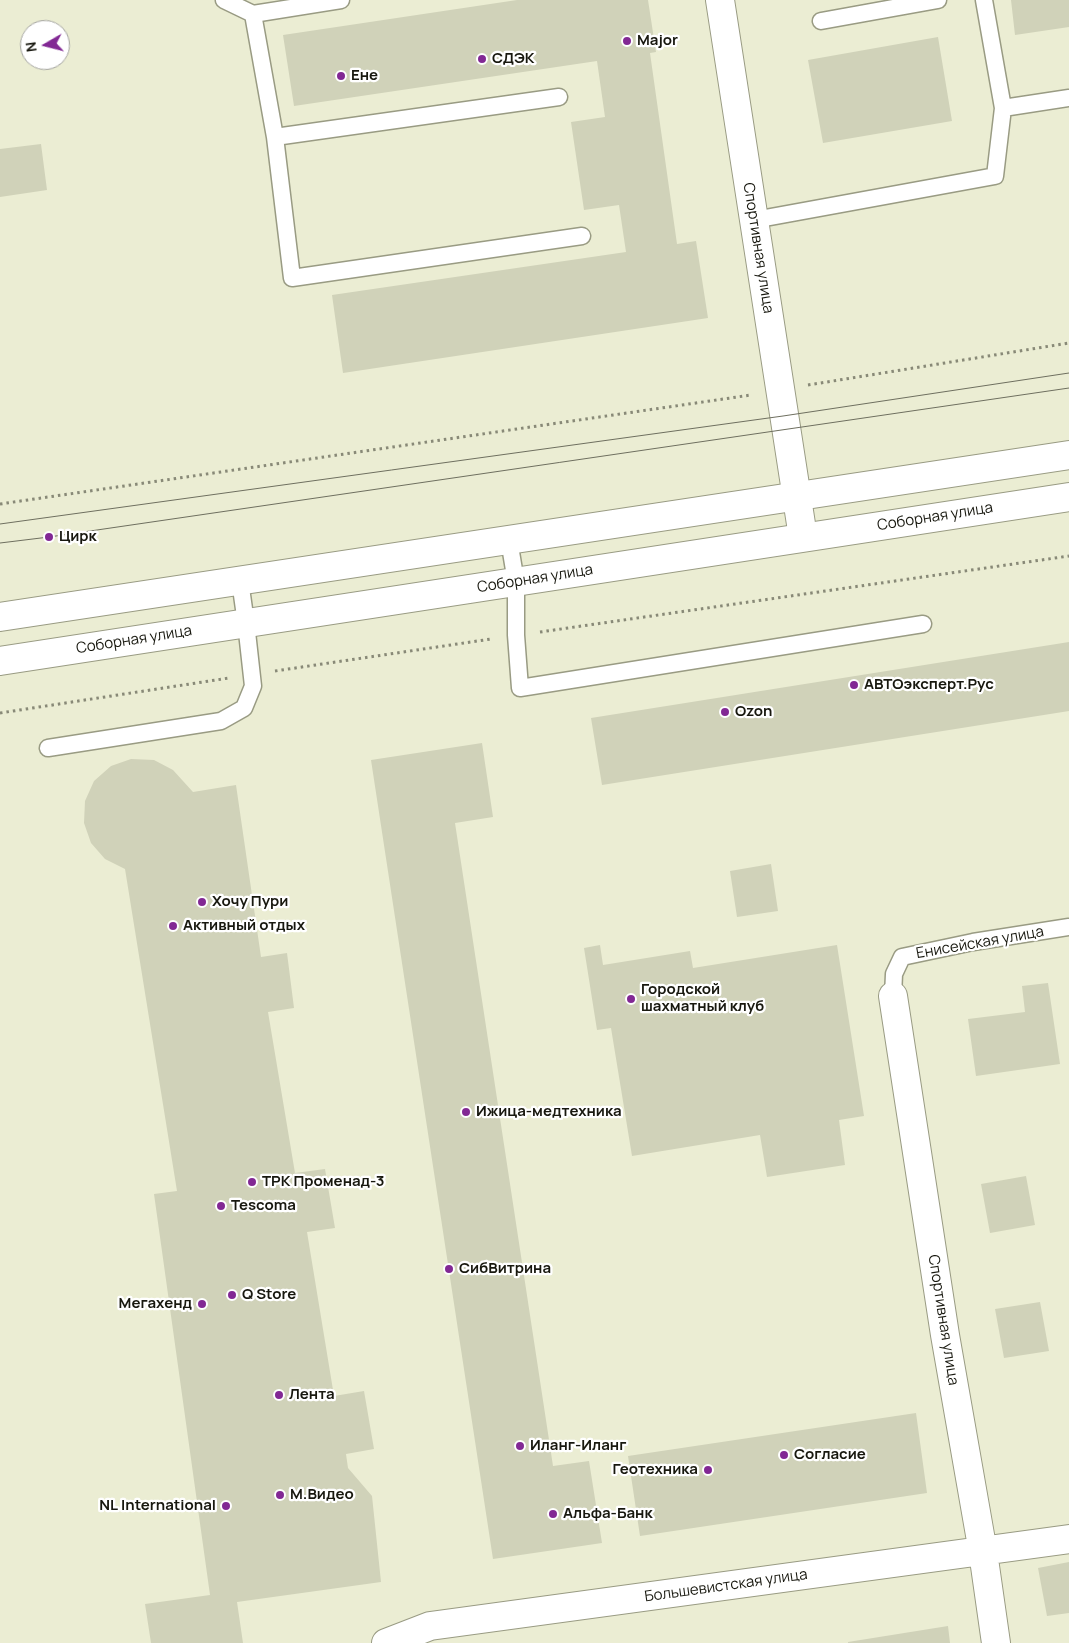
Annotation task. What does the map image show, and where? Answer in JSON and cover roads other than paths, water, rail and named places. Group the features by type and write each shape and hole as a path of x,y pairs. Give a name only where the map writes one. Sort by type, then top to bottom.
{"main road":[{"name":"Спортивная улица","path":"720,0 803,537"},
{"path":"0,618 1069,455"},
{"name":"Соборная улица","path":"0,661 1069,497"},
{"name":"Спортивная улица","path":"893,996 945,1335 996,1643"},
{"name":"Большевистская улица","path":"386,1643 430,1626 1069,1539"}],"lane":[{"path":"224,0 253,14 341,0"},
{"path":"820,21 938,0"},
{"path":"754,220 995,176 1003,108 984,0"},
{"path":"253,14 275,138 292,278 582,236"},
{"path":"275,138 559,97"},
{"path":"1003,108 1069,98"},
{"path":"509,540 516,582 516,635 520,688 923,624"},
{"path":"48,748 221,721 244,708 253,686 240,581"},
{"name":"Енисейская улица","path":"893,996 894,974 902,957 973,942 1069,927"}],"tram line":[{"path":"0,524 783,416 1069,373"},
{"path":"0,543 1069,388"}],"place":[{"name":"Major","path":"627,41"},
{"name":"СДЭК","path":"482,59"},
{"name":"Ене","path":"341,76"},
{"name":"Цирк","path":"49,537"},
{"name":"АВТОэксперт.Рус","path":"854,685"},
{"name":"Ozon","path":"725,712"},
{"name":"Хочу Пури","path":"202,902"},
{"name":"Активный отдых","path":"173,926"},
{"name":"Городской шахматный клуб","path":"631,999"},
{"name":"Ижица-медтехника","path":"466,1112"},
{"name":"ТРК Променад-3","path":"252,1182"},
{"name":"Tescoma","path":"221,1206"},
{"name":"СибВитрина","path":"449,1269"},
{"name":"Q Store","path":"232,1295"},
{"name":"Мегахенд","path":"202,1304"},
{"name":"Лента","path":"279,1395"},
{"name":"Иланг-Иланг","path":"520,1446"},
{"name":"Согласие","path":"784,1455"},
{"name":"Геотехника","path":"708,1470"},
{"name":"М.Видео","path":"280,1495"},
{"name":"NL International","path":"226,1506"},
{"name":"Альфа-Банк","path":"553,1514"}]}
